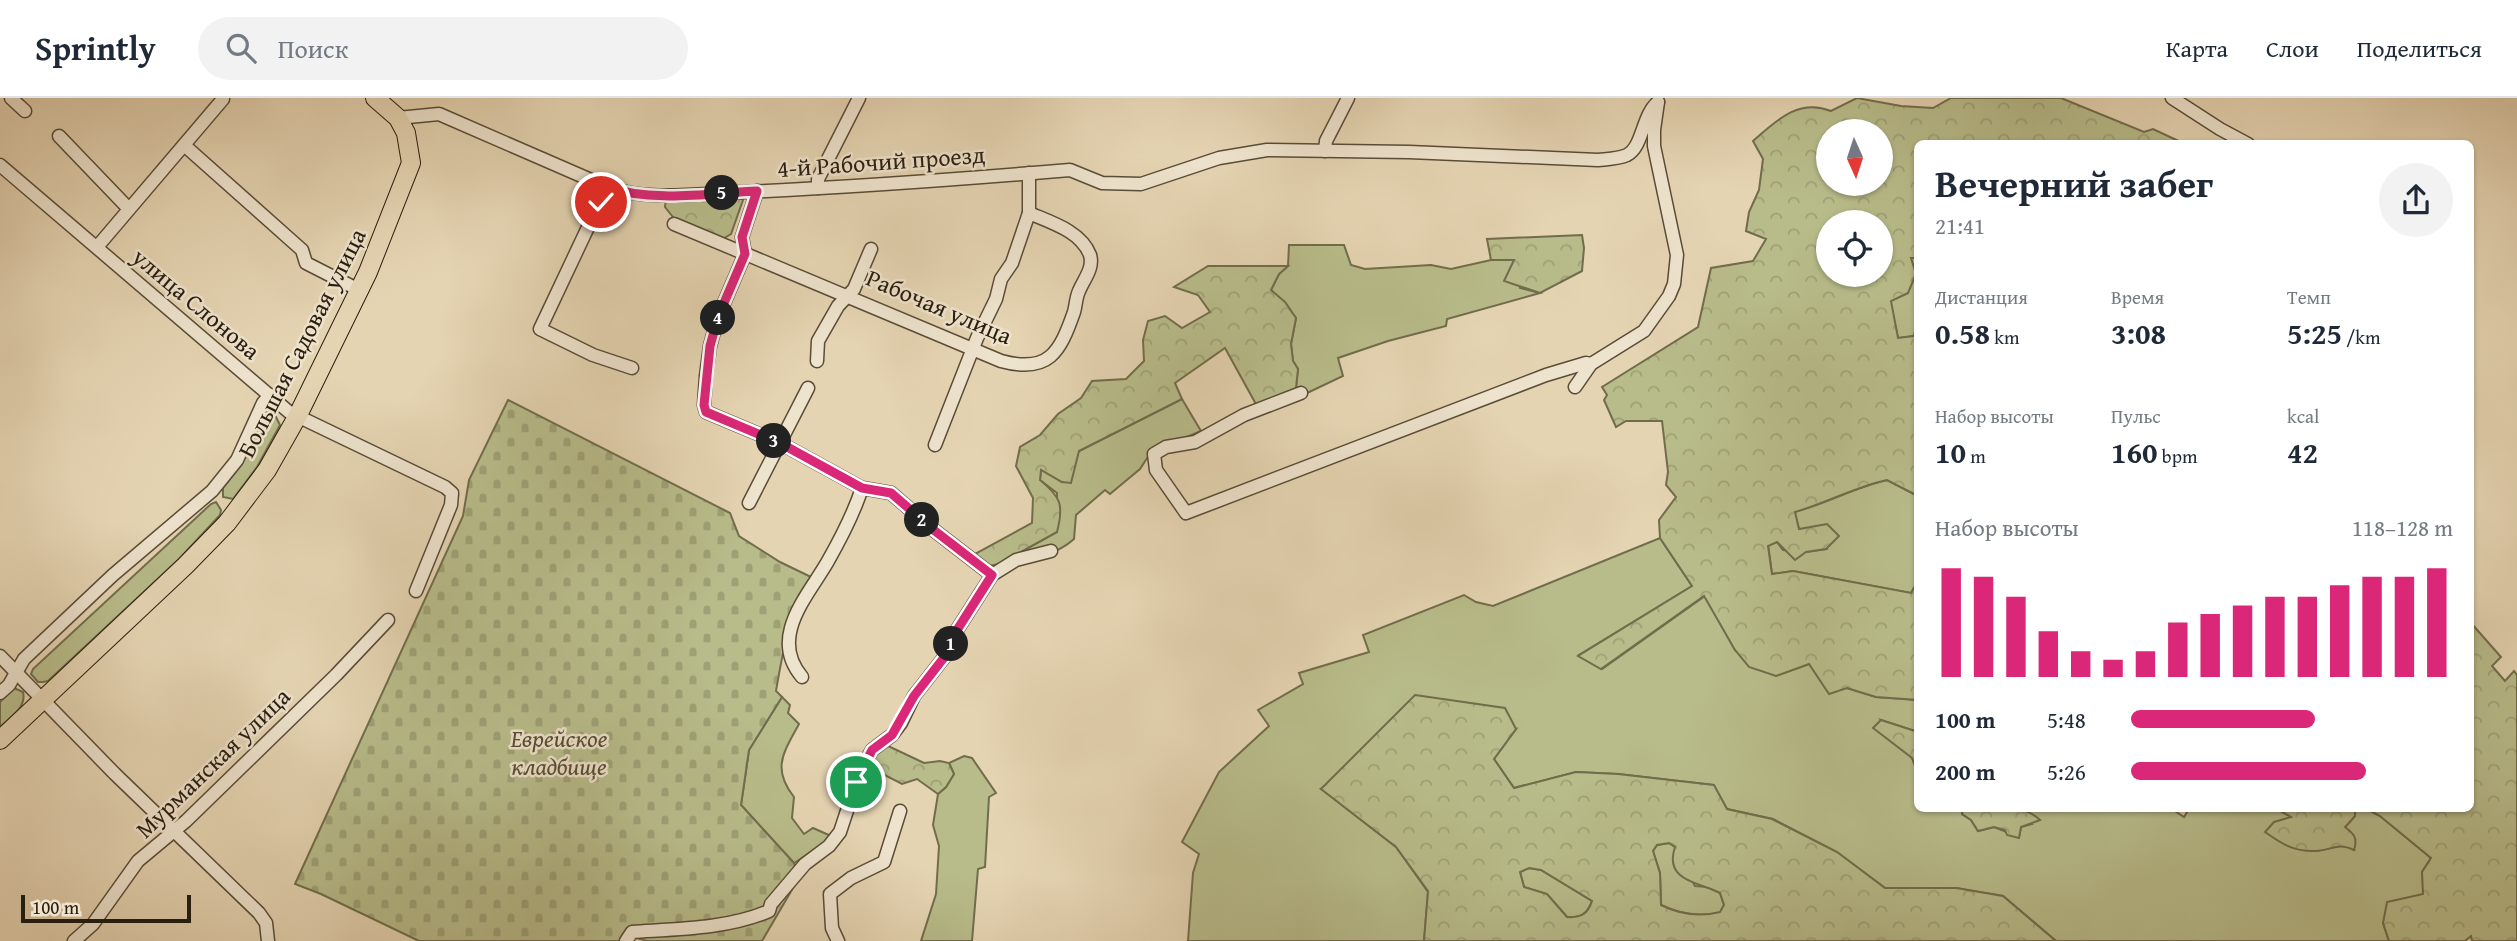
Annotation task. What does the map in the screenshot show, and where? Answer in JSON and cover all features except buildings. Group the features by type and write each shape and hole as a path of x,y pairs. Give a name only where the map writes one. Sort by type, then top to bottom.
{"main road":[{"path":"374,98 398,118"},
{"name":"Большая Садовая улица","path":"0,740 185,566 227,523 267,470 297,417 359,290 411,163 406,133 398,118"}],"street":[{"path":"11,98 25,111"},
{"path":"818,188 818,179 859,98"},
{"path":"1348,98 1326,141 1325,151 1598,160 1623,157 1635,149 1654,99"},
{"path":"2172,98 2241,140"},
{"path":"97,247 223,99"},
{"path":"1575,387 1591,364 1643,331 1669,296 1674,284 1677,255 1654,146 1654,99"},
{"path":"398,118 439,114 607,187 540,329 593,355 632,368"},
{"path":"60,136 129,209"},
{"path":"184,145 302,250 306,262 359,290"},
{"name":"4-й Рабочий проезд","path":"607,187 623,192 653,195 818,188 1070,170 1102,184 1141,184 1219,158 1246,152 1325,151"},
{"name":"улица Слонова","path":"0,165 297,417 445,487 452,493 451,505 416,591"},
{"path":"935,445 973,348 996,299 1001,279 1012,263 1029,213 1029,173"},
{"path":"757,191 742,237 745,254 718,317 710,346 706,412 780,443 862,488 891,493 992,575"},
{"name":"Рабочая улица","path":"674,223 1014,365 1045,362 1061,346 1079,289 1091,263 1090,254 1080,240 1062,227 1029,213"},
{"path":"817,361 818,341 838,306 854,289 871,249"},
{"path":"1301,393 1244,415 1195,442 1166,447 1154,454 1156,470 1186,513 1546,375 1586,363 1591,364"},
{"path":"749,503 808,388"},
{"path":"0,693 9,685 24,659 113,575 212,491 237,460 270,395"},
{"path":"802,677 791,660 789,632 812,584 842,535 862,488"},
{"path":"626,941 632,932 714,925 753,918 769,911 771,904 805,864 829,846 840,832 859,774 872,750 892,735 914,696 946,655 957,630 992,575 1016,560 1051,551"},
{"name":"Мурманская улица","path":"74,941 93,924 138,861 174,832 336,675 388,620"},
{"path":"0,656 41,701 259,912 266,923 268,937"},
{"path":"838,941 832,928 830,894 851,878 884,862 900,811"}],"green space":[{"path":"1857,98 1901,106 1933,108 1951,98 2061,98 2144,132 2153,129 2177,140 1914,140 1914,258 1911,258 1914,279 1908,293 1891,301 1898,338 1914,336 1914,494 1887,480 1863,487 1795,512 1799,529 1827,524 1839,536 1826,549 1806,552 1795,560 1777,542 1768,546 1772,574 1793,571 1911,593 1914,588 1914,700 1876,697 1847,688 1829,694 1809,664 1776,676 1749,667 1735,650 1704,596 1601,669 1578,656 1692,586 1660,538 1659,520 1676,497 1666,485 1668,472 1662,421 1626,421 1616,427 1604,400 1607,395 1602,387 1698,327 1711,268 1753,261 1766,239 1746,231 1749,212 1759,190 1763,159 1753,141 1779,119 1808,107 1831,111"},
{"path":"740,197 743,200 731,234 721,240 676,221 665,207 666,198"},
{"path":"1582,235 1582,271 1540,293 1504,281 1514,260 1491,260 1487,239"},
{"path":"1289,245 1344,245 1351,265 1365,269 1431,265 1451,269 1491,260 1514,260 1520,288 1540,293 1447,319 1446,326 1338,358 1343,376 1305,394 1296,388 1298,369 1293,361 1291,344 1296,318 1271,290 1279,274 1288,266"},
{"path":"1911,257 1914,257 1914,336 1898,338 1890,301 1908,293"},
{"path":"1208,266 1288,266 1279,274 1271,290 1285,302 1296,318 1291,344 1293,361 1298,369 1296,388 1305,394 1257,406 1225,348 1175,383 1182,399 1079,451 1071,483 1062,482 1041,470 1040,480 1059,502 1057,532 999,564 989,566 973,555 1032,523 1033,498 1016,466 1020,447 1040,435 1058,414 1081,398 1092,381 1126,379 1144,361 1143,340 1148,321 1165,316 1182,328 1210,312 1198,295 1174,287"},
{"path":"1182,399 1201,431 1151,452 1140,469 1110,494 1105,490 1076,515 1074,539 1066,545 1039,557 999,564 1057,532 1057,493 1040,480 1041,469 1062,482 1079,451"},
{"name":"Еврейское кладбище","path":"508,400 730,513 739,536 780,562 811,577 792,619 785,646 776,691 782,697 749,750 741,805 794,863 800,876 762,941 647,941 623,934 620,941 419,941 295,884 463,516 469,480"},
{"path":"267,412 275,415 280,425 257,467 233,499 223,497 223,488 242,464 263,415"},
{"path":"1887,480 1914,494 1914,588 1911,593 1793,571 1772,574 1768,545 1777,542 1783,550 1806,552 1826,549 1799,529 1794,512"},
{"path":"216,502 221,510 220,515 179,559 48,681 38,682 31,674 33,669"},
{"path":"1660,538 1692,586 1579,655 1602,669 1705,596 1735,650 1776,676 1809,664 1847,688 1876,697 1914,700 1914,731 1881,720 1914,763 1914,812 1962,812 1978,831 1994,827 2019,837 2021,827 2032,824 2023,812 2176,812 2184,817 2187,812 2283,812 2292,817 2317,851 2344,845 2354,849 2345,827 2355,816 2355,812 2373,812 2431,858 2422,872 2424,894 2383,923 2389,941 2056,941 2003,896 1956,888 1885,888 1837,852 1773,819 1727,809 1713,785 1576,772 1514,788 1494,759 1516,729 1321,789 1396,847 1428,892 1424,941 1188,941 1193,873 1199,854 1182,842 1219,772 1269,726 1258,710 1303,684 1299,673 1369,652 1363,635 1464,595 1476,602 1493,606"},
{"path":"2474,626 2501,657 2492,666 2505,681 2514,671 2517,675 2517,941 2472,941 2471,936 2465,941 2389,941 2383,923 2387,902 2423,894 2422,872 2431,858 2373,812 2474,812"},
{"path":"14,688 23,692 22,703 17,712 0,727 0,702"},
{"path":"1415,695 1505,708 1516,729 1494,759 1514,788 1576,772 1714,785 1727,809 1772,819 1837,852 1885,888 1956,888 2003,896 2056,941 1424,941 1428,891 1396,847 1321,789","holes":["1669,843 1675,847 1674,868 1679,874 1720,893 1724,905 1720,912 1690,914 1661,905 1660,873 1653,851 1657,845","1529,868 1541,870 1592,901 1586,912 1580,916 1567,917 1547,894 1524,887 1520,872"]},
{"path":"782,697 790,705 788,713 799,724 782,760 783,777 794,797 792,818 804,834 813,828 831,836 827,842 794,863 741,805 749,750"},
{"path":"1881,720 1914,731 1914,763 1912,758 1873,728"},
{"path":"886,745 924,763 949,763 954,774 938,794 917,779 902,784 867,766 873,755"},
{"path":"964,756 972,758 996,793 989,797 985,867 978,869 972,941 921,941 936,894 939,846 933,825 938,794 954,774 949,763"},
{"path":"2027,812 2040,820 2021,827 2019,838 1994,827 1978,831 1971,820 1962,814"},
{"path":"2282,812 2355,812 2355,816 2345,827 2356,842 2354,850 2339,847 2308,851 2295,849 2265,832 2274,822 2291,817"},
{"path":"1669,843 1675,847 1695,886 1709,887 1720,893 1724,905 1720,913 1690,914 1661,905 1660,873 1653,851 1657,845"},
{"path":"1529,868 1541,870 1592,901 1588,909 1580,916 1567,917 1547,894 1524,887 1520,872"}],"route":[{"path":"601,202 607,187 623,192 653,195 757,191 742,237 745,254 718,317 710,346 704,405 706,412 780,443 862,488 891,493 992,575 957,630 946,655 914,696 892,735 872,750 856,782"}]}
